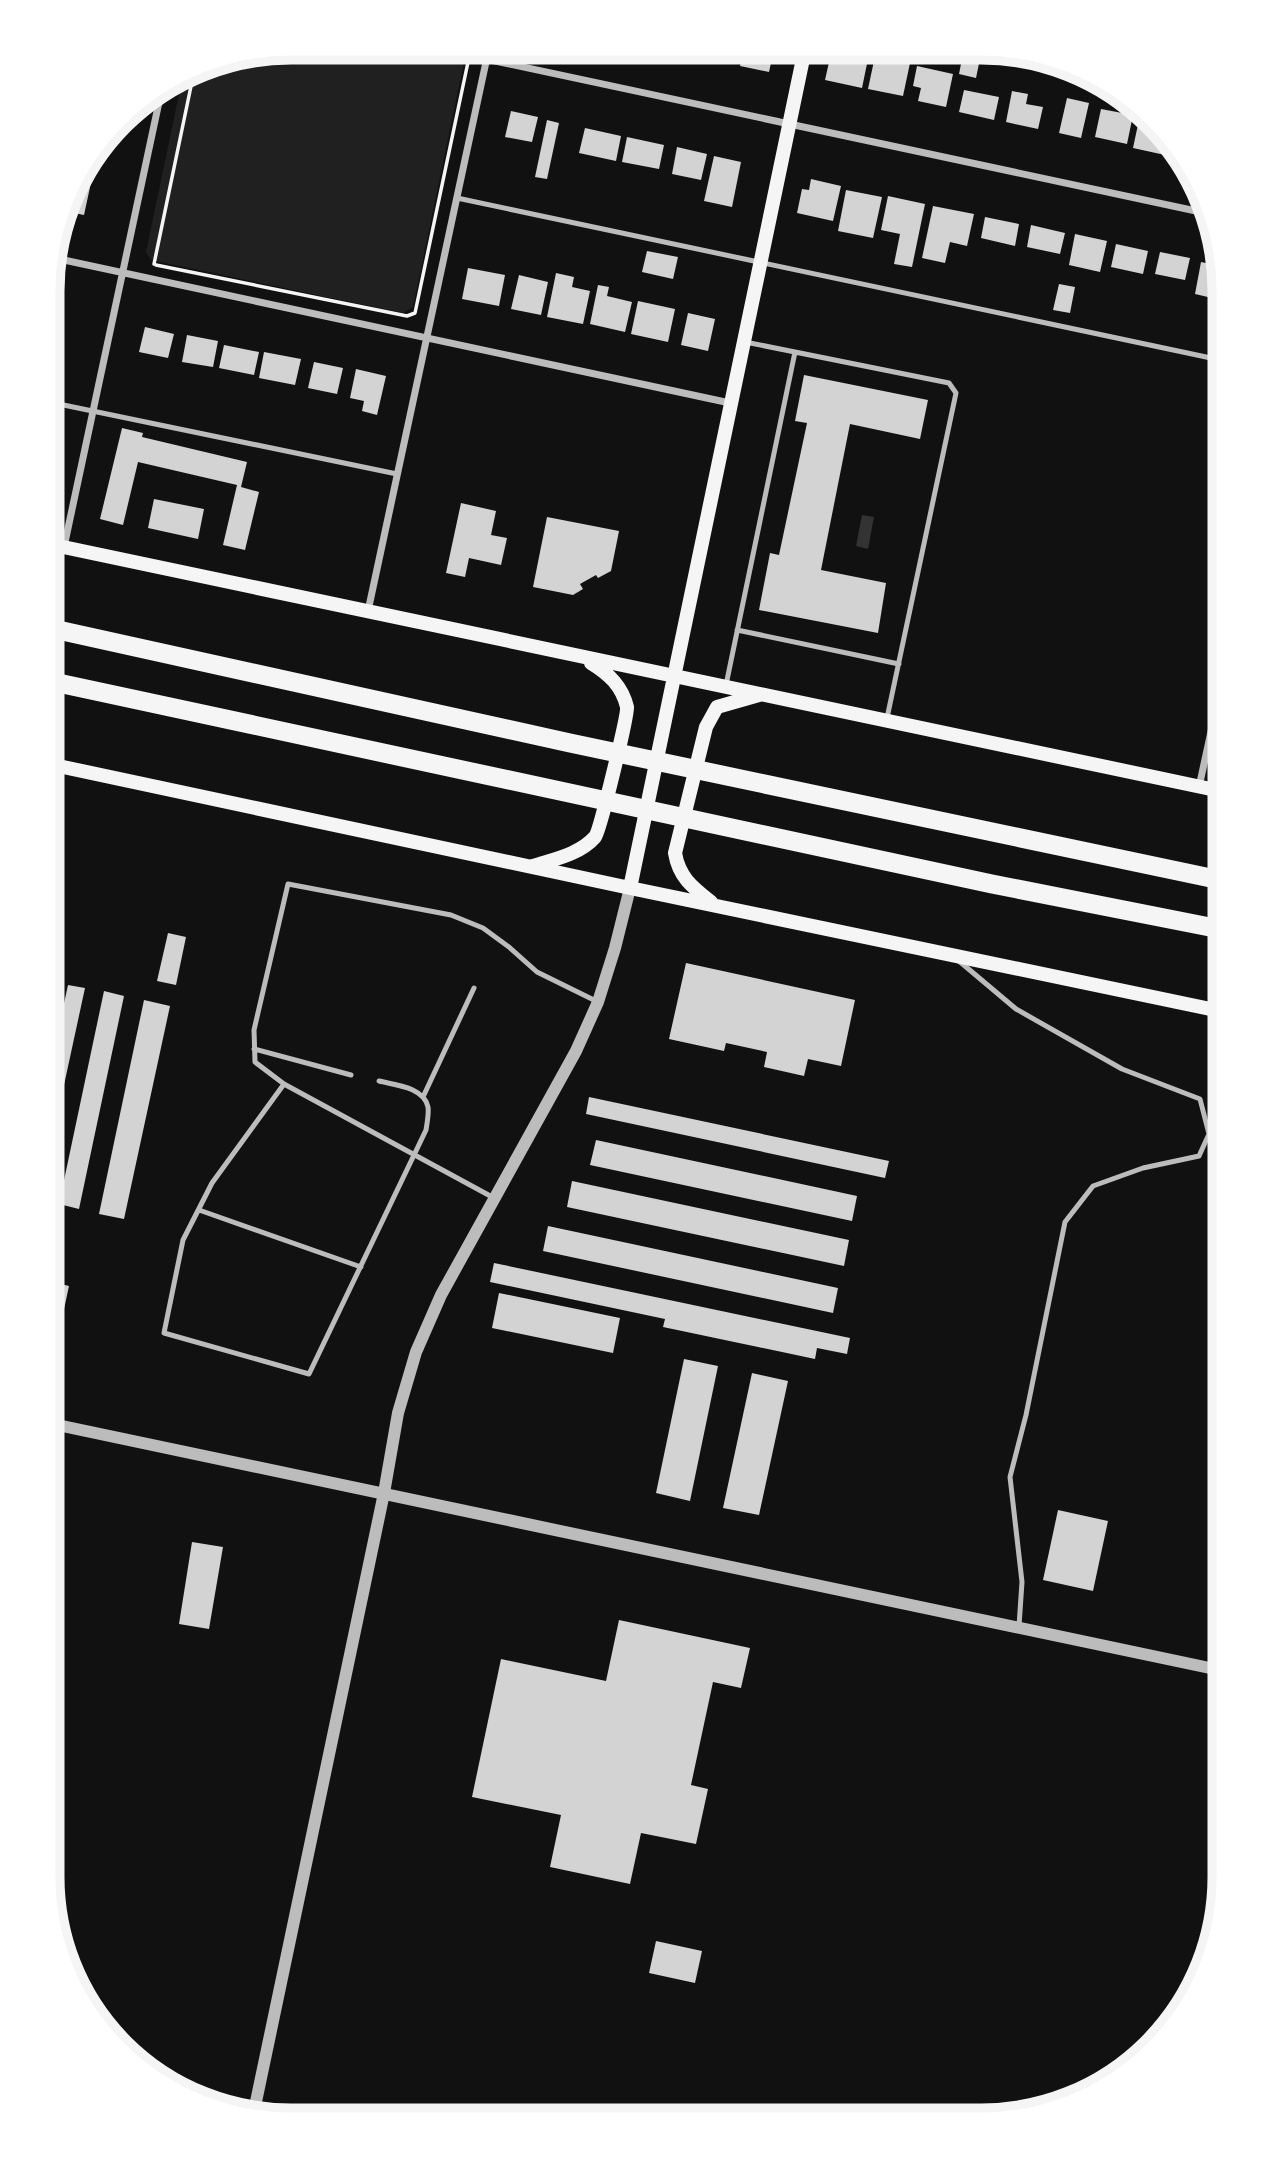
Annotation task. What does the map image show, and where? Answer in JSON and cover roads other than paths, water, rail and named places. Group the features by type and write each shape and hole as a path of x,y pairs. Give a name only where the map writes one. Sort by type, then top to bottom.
{"highway":[{"path":"60,630 570,743 1212,878"},
{"path":"60,683 992,884 1212,928"}],"main road":[{"path":"630,888 803,60"},
{"path":"60,546 1212,790"},
{"path":"532,867 576,852 597,835 628,711 621,688 604,671 583,657"},
{"path":"715,906 692,888 677,868 675,853 706,727 717,707 760,695"},
{"path":"60,766 1212,1009"}],"street":[{"path":"368,612 486,60"},
{"path":"491,60 1198,212"},
{"path":"64,547 159,101"},
{"path":"61,259 730,403"},
{"path":"1199,787 1212,727"},
{"path":"255,2106 384,1493 398,1413 416,1352 441,1295 576,1051 597,1002 615,948 630,888"},
{"path":"60,1426 1212,1668"}],"lane":[{"path":"457,198 1212,358"},
{"path":"743,342 950,383 957,393 886,721"},
{"path":"726,687 795,352"},
{"path":"60,404 397,474"},
{"path":"737,630 899,664"},
{"path":"494,1198 284,1084 255,1062 254,1030 288,884 451,915 483,928 537,972 597,1002"},
{"path":"951,955 1016,1009 1122,1069 1200,1100 1209,1134 1199,1156 1143,1168 1093,1186 1065,1222 1026,1415 1010,1477 1022,1582 1019,1628"},
{"path":"423,1097 474,988"},
{"path":"254,1049 351,1075"},
{"path":"284,1084 212,1184 183,1240 164,1333 309,1374 426,1130 428,1108 423,1097 410,1088 379,1081"},
{"path":"199,1210 360,1267"}]}
